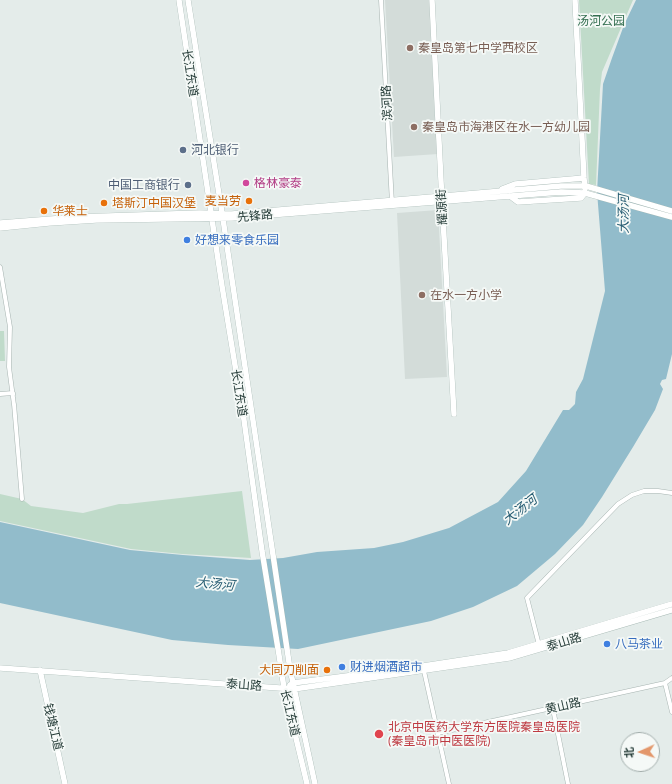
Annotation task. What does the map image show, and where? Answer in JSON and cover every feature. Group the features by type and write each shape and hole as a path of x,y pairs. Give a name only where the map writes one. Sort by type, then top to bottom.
{"street":[{"name":"长江东道","path":"179,0 284,688 307,784"},
{"name":"长江东道","path":"188,0 293,686 315,784"},
{"name":"滨河路","path":"381,0 392,203"},
{"name":"耀源街","path":"432,0 454,414"},
{"path":"575,0 584,178 586,186 585,193"},
{"path":"496,192 515,184 584,178"},
{"path":"442,198 561,186 586,186 672,211"},
{"name":"先锋路","path":"0,228 96,220 222,216 442,198 510,196 561,192 585,193 672,218"},
{"path":"0,223 78,217 200,213 212,216"},
{"path":"0,267 9,318 9,367 13,393 22,499"},
{"path":"0,394 13,393"},
{"path":"540,646 527,598 618,504 632,494 644,491 672,493"},
{"path":"293,686 508,653 540,646 672,604"},
{"name":"泰山路","path":"0,668 284,688 424,671 509,658 540,646 672,610"},
{"name":"钱塘江道","path":"40,670 64,784"},
{"path":"424,671 449,784"},
{"path":"672,678 666,683 672,712"},
{"name":"黄山路","path":"438,733 666,683"},
{"path":"553,709 568,784"}],"shaded area":[{"name":"秦皇岛第七中学西校区","path":"385,0 430,0 438,154 394,157"},
{"name":"在水一方小学","path":"438,210 447,377 405,379 397,213"}],"green space":[{"name":"汤河公园","path":"579,0 633,0 602,72 596,185 589,184"},
{"path":"0,331 4,331 5,361 0,361"},
{"path":"242,491 251,558 131,549 0,521 0,494 22,499 31,506 83,513 119,504"}],"water":[{"name":"大汤河","path":"636,0 672,0 672,354 666,379 662,380 660,384 663,389 655,410 602,497 583,525 555,554 517,586 473,607 431,621 298,649 172,640 0,603 0,522 130,550 250,560 283,558 317,552 374,548 403,542 449,528 498,502 526,471 563,410 569,410 575,404 576,392 583,379 605,291 597,192 603,84 624,25"}],"place":[{"name":"秦皇岛第七中学西校区","path":"410,48"},
{"name":"秦皇岛市海港区在水一方幼儿园","path":"414,127"},
{"name":"河北银行","path":"183,150"},
{"name":"格林豪泰","path":"246,183"},
{"name":"中国工商银行","path":"188,185"},
{"name":"麦当劳","path":"249,201"},
{"name":"塔斯汀中国汉堡","path":"104,203"},
{"name":"华莱士","path":"44,211"},
{"name":"好想来零食乐园","path":"187,240"},
{"name":"在水一方小学","path":"422,295"},
{"name":"八马茶业","path":"607,644"},
{"name":"财进烟酒超市","path":"342,667"},
{"name":"大同刀削面","path":"327,670"},
{"name":"北京中医药大学东方医院秦皇岛医院 (秦皇岛市中医医院)","path":"379,734"}]}
